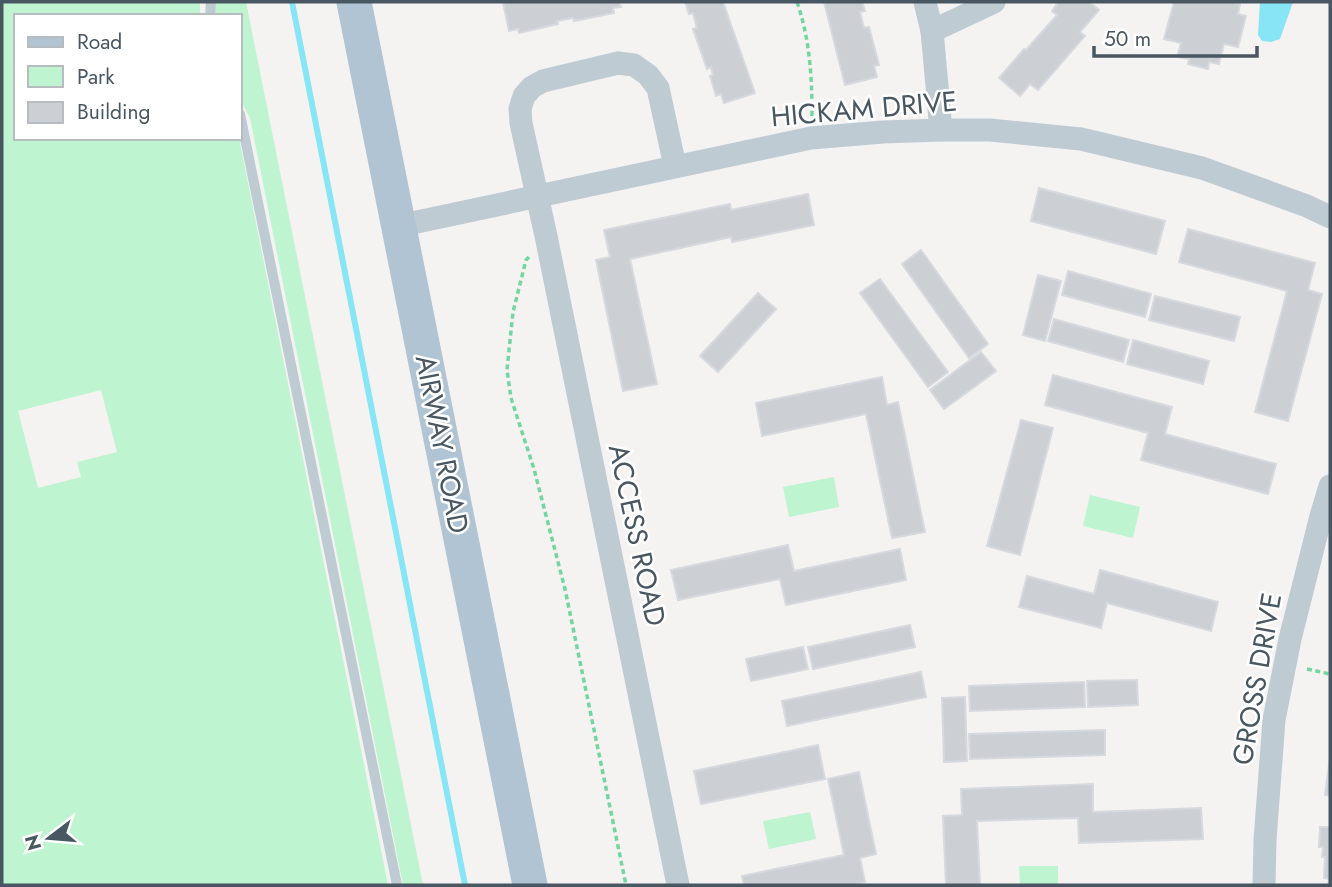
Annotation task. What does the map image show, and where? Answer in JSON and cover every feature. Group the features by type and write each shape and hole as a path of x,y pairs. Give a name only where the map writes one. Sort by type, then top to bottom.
{"main road":[{"name":"AIRWAY ROAD","path":"354,2 530,885"}],"street":[{"path":"925,2 932,31 941,130"},
{"path":"932,31 994,2"},
{"name":"ACCESS ROAD","path":"675,166 658,88 648,75 634,65 618,64 543,81 532,87 524,96 520,109 521,123 678,885"},
{"name":"HICKAM DRIVE","path":"398,226 811,138 941,130 990,130 1081,139 1202,168 1330,217"},
{"name":"GROSS DRIVE","path":"1264,885 1275,720 1290,639 1330,486"}],"lane":[{"path":"242,124 397,885"}],"path":[{"path":"797,2 805,25 812,76 811,138"},
{"path":"546,236 526,260 513,312 507,370 511,398 534,469 565,589 626,885"}],"green space":[{"path":"2,2 200,2 200,14 14,14 14,140 239,140 388,885 2,885","holes":["101,390 117,452 77,462 81,477 38,488 18,411"]},
{"path":"214,2 246,2 423,885 403,885 250,118 242,103 242,14 214,14"},
{"path":"834,477 839,507 789,517 783,487"},
{"path":"1090,495 1140,507 1133,538 1083,526"},
{"path":"810,812 816,839 769,849 763,821"},
{"path":"1019,866 1058,866 1058,885 1020,885"}],"water":[{"path":"1260,2 1293,2 1280,39 1262,41 1258,35"}],"building":[{"path":"503,2 619,2 621,7 613,8 614,13 574,21 573,18 557,21 558,24 519,33 518,29 509,31"},
{"path":"685,2 723,2 755,93 724,103 721,94 716,96 710,76 713,75 711,67 707,69 693,29 697,28 693,13 689,14"},
{"path":"824,2 862,2 865,11 860,12 864,28 869,27 879,65 874,66 877,77 845,85"},
{"path":"1055,2 1089,2 1099,10 1080,32 1085,36 1038,90 1030,84 1020,96 999,78 1057,15 1052,11 1057,4"},
{"path":"1174,2 1240,4 1238,14 1246,16 1238,47 1224,44 1219,64 1209,62 1208,69 1188,64 1189,59 1177,57 1181,43 1164,39"},
{"path":"1039,188 1165,221 1156,254 1031,221"},
{"path":"808,194 814,225 732,242 731,237 630,259 657,384 623,391 596,260 610,257 604,230 730,204 731,210"},
{"path":"1188,229 1315,263 1308,290 1322,294 1288,421 1255,412 1287,291 1179,262"},
{"path":"921,250 988,344 969,358 902,264"},
{"path":"1068,271 1151,294 1145,317 1062,295"},
{"path":"1038,275 1061,281 1045,341 1023,335"},
{"path":"880,279 948,372 928,387 860,293"},
{"path":"758,293 776,309 718,372 700,356"},
{"path":"1155,296 1240,317 1234,341 1149,320"},
{"path":"1054,319 1129,340 1123,362 1048,341"},
{"path":"1133,340 1209,361 1203,384 1127,364"},
{"path":"981,352 996,371 944,409 930,390"},
{"path":"1053,375 1172,407 1165,434 1276,464 1268,494 1141,460 1148,433 1045,405"},
{"path":"882,377 887,405 898,402 925,532 892,538 866,414 762,436 756,403"},
{"path":"1021,420 1053,428 1020,555 987,546"},
{"path":"788,545 794,571 900,549 906,580 786,605 780,579 678,600 671,570"},
{"path":"1100,570 1218,602 1211,631 1107,603 1101,628 1019,607 1027,576 1094,594"},
{"path":"910,625 915,647 813,669 808,647"},
{"path":"803,647 808,669 751,681 746,659"},
{"path":"921,672 926,697 787,726 782,701"},
{"path":"1137,680 1138,705 1088,707 1087,681"},
{"path":"1084,682 1085,707 970,711 969,686"},
{"path":"965,697 967,761 944,762 942,698"},
{"path":"1105,730 1105,755 970,759 969,734"},
{"path":"818,745 825,779 701,804 694,771"},
{"path":"1330,758 1330,796 1325,795"},
{"path":"859,772 876,854 860,858 865,882 851,885 744,885 742,876 844,855 828,779"},
{"path":"1093,784 1093,812 1201,808 1203,839 1079,843 1078,818 977,821 980,885 946,885 943,816 962,815 961,789"},
{"path":"1320,827 1330,827 1330,885 1329,879 1324,878 1325,857 1322,857 1323,847 1319,847"}],"waterway":[{"path":"292,2 465,885"}]}
